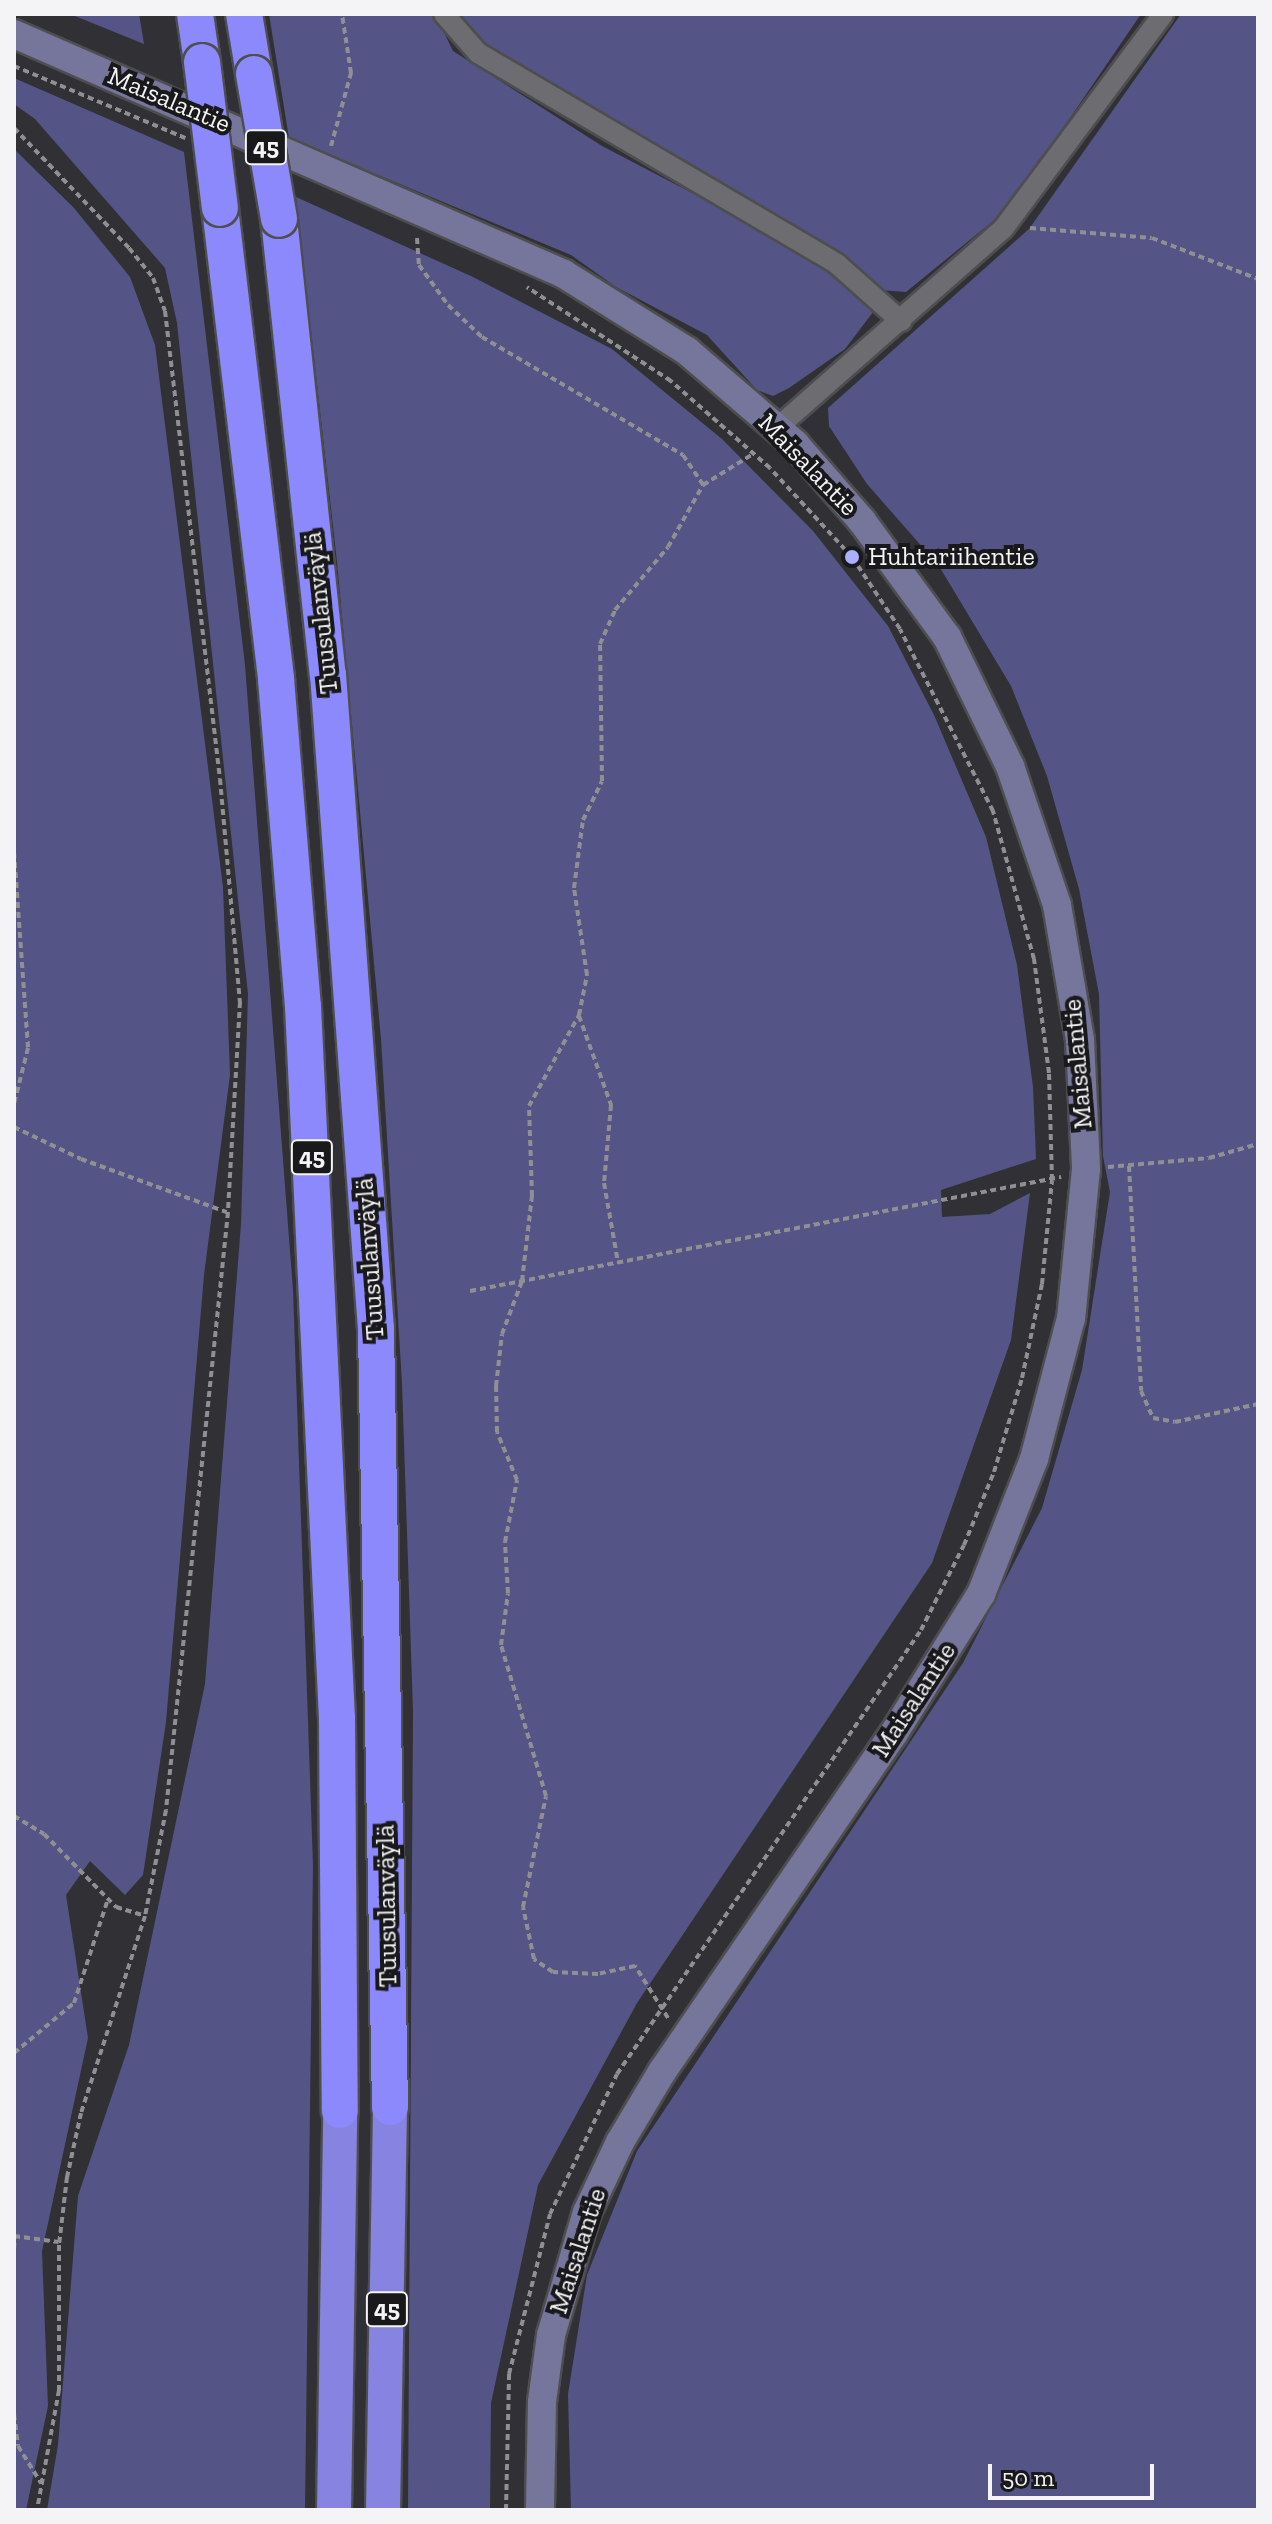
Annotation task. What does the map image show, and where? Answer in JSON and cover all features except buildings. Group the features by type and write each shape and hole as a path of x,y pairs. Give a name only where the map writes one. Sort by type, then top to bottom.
{"highway":[{"name":"Tuusulanväylä","path":"195,14 276,679 304,1022 337,1719 340,2110 334,2510"},
{"name":"Tuusulanväylä","path":"244,14 279,219 328,674 376,1329 390,2107 383,2510"}],"main road":[{"name":"Maisalantie","path":"14,34 564,274 634,314 777,428 862,521 947,637 1010,766 1057,905 1080,1040 1086,1169 1071,1318 1052,1397 1011,1526 981,1594 894,1733 663,2070 620,2142 587,2212 551,2335 542,2402 540,2510"}],"street":[{"path":"444,14 478,53 569,111 837,264 901,321"},
{"path":"777,428 1003,229 1163,14"}],"path":[{"path":"319,165 337,136 351,73 342,14"},
{"path":"14,66 194,143"},
{"path":"14,128 129,248 153,278 165,311 220,779 240,1002 228,1212 170,1780 145,1916 81,2113 59,2242 59,2390 37,2510"},
{"path":"1003,229 1050,228 1152,238 1258,279"},
{"path":"403,231 431,244"},
{"path":"417,238 419,265 448,305 482,337 683,455 703,485"},
{"path":"519,282 671,381 753,454 852,557 900,629 993,811 1034,959 1049,1073 1052,1180 1042,1284 1022,1378 994,1472 964,1545 921,1630 659,2011 635,1966 598,1974 553,1972 534,1959 523,1907 546,1796 501,1645 508,1593 505,1542 517,1480 497,1432 496,1386 502,1334 522,1281 532,1196 529,1106 579,1015 587,975 574,888 583,820 602,781 600,644 615,610 668,547 703,485 753,454"},
{"path":"14,852 28,1048 14,1104"},
{"path":"579,1015 611,1105 604,1183 618,1262"},
{"path":"14,1127 94,1164 228,1212"},
{"path":"470,1291 1052,1180 1086,1169 1209,1158 1258,1144"},
{"path":"1129,1166 1141,1391 1153,1418 1175,1422 1258,1404"},
{"path":"14,1437 14,1465"},
{"path":"14,1816 44,1834 108,1899 145,1916"},
{"path":"14,2053 74,2003 108,1899"},
{"path":"14,2249 14,2236 59,2242"},
{"path":"14,2414 21,2452 41,2483"},
{"path":"14,2449 21,2452"}],"shaded area":[{"path":"70,14 139,14 144,44"},
{"path":"269,14 435,14 453,51 602,146 834,267 873,312 845,349 789,388 773,396 757,390 707,335 616,287 571,255 289,138"},
{"path":"457,14 1141,14 1031,175 993,221 906,292 879,290 801,228 526,74 485,43"},
{"path":"1181,14 1258,14 1258,2510 571,2510 568,2394 587,2275 637,2151 963,1663 1042,1508 1082,1370 1110,1192 1103,1156 1099,994 1079,889 1047,776 1011,686 939,566 867,484 829,426 828,408 1029,229"},
{"path":"14,78 184,152 245,665 293,1290 313,1865 305,2510 47,2510 58,2445 78,2196 129,2045 205,1684 241,1224 248,994 177,323 165,268 35,119 14,104"},
{"path":"14,149 74,208 130,277 155,345 223,887 230,1075 204,1275 166,1722 143,1875 125,1895 90,1861 66,1895 88,2038 42,2251 48,2406 26,2510 14,2510"},
{"path":"296,197 473,277 612,349 722,439 813,531 888,626 934,715 986,837 1017,965 1033,1087 1036,1159 941,1190 942,1217 990,1214 1030,1193 1011,1340 932,1563 637,2003 538,2185 491,2403 490,2510 408,2510 413,1711 402,1383 381,1039 337,562"}],"place":[{"name":"Huhtariihentie","path":"852,557"}]}
